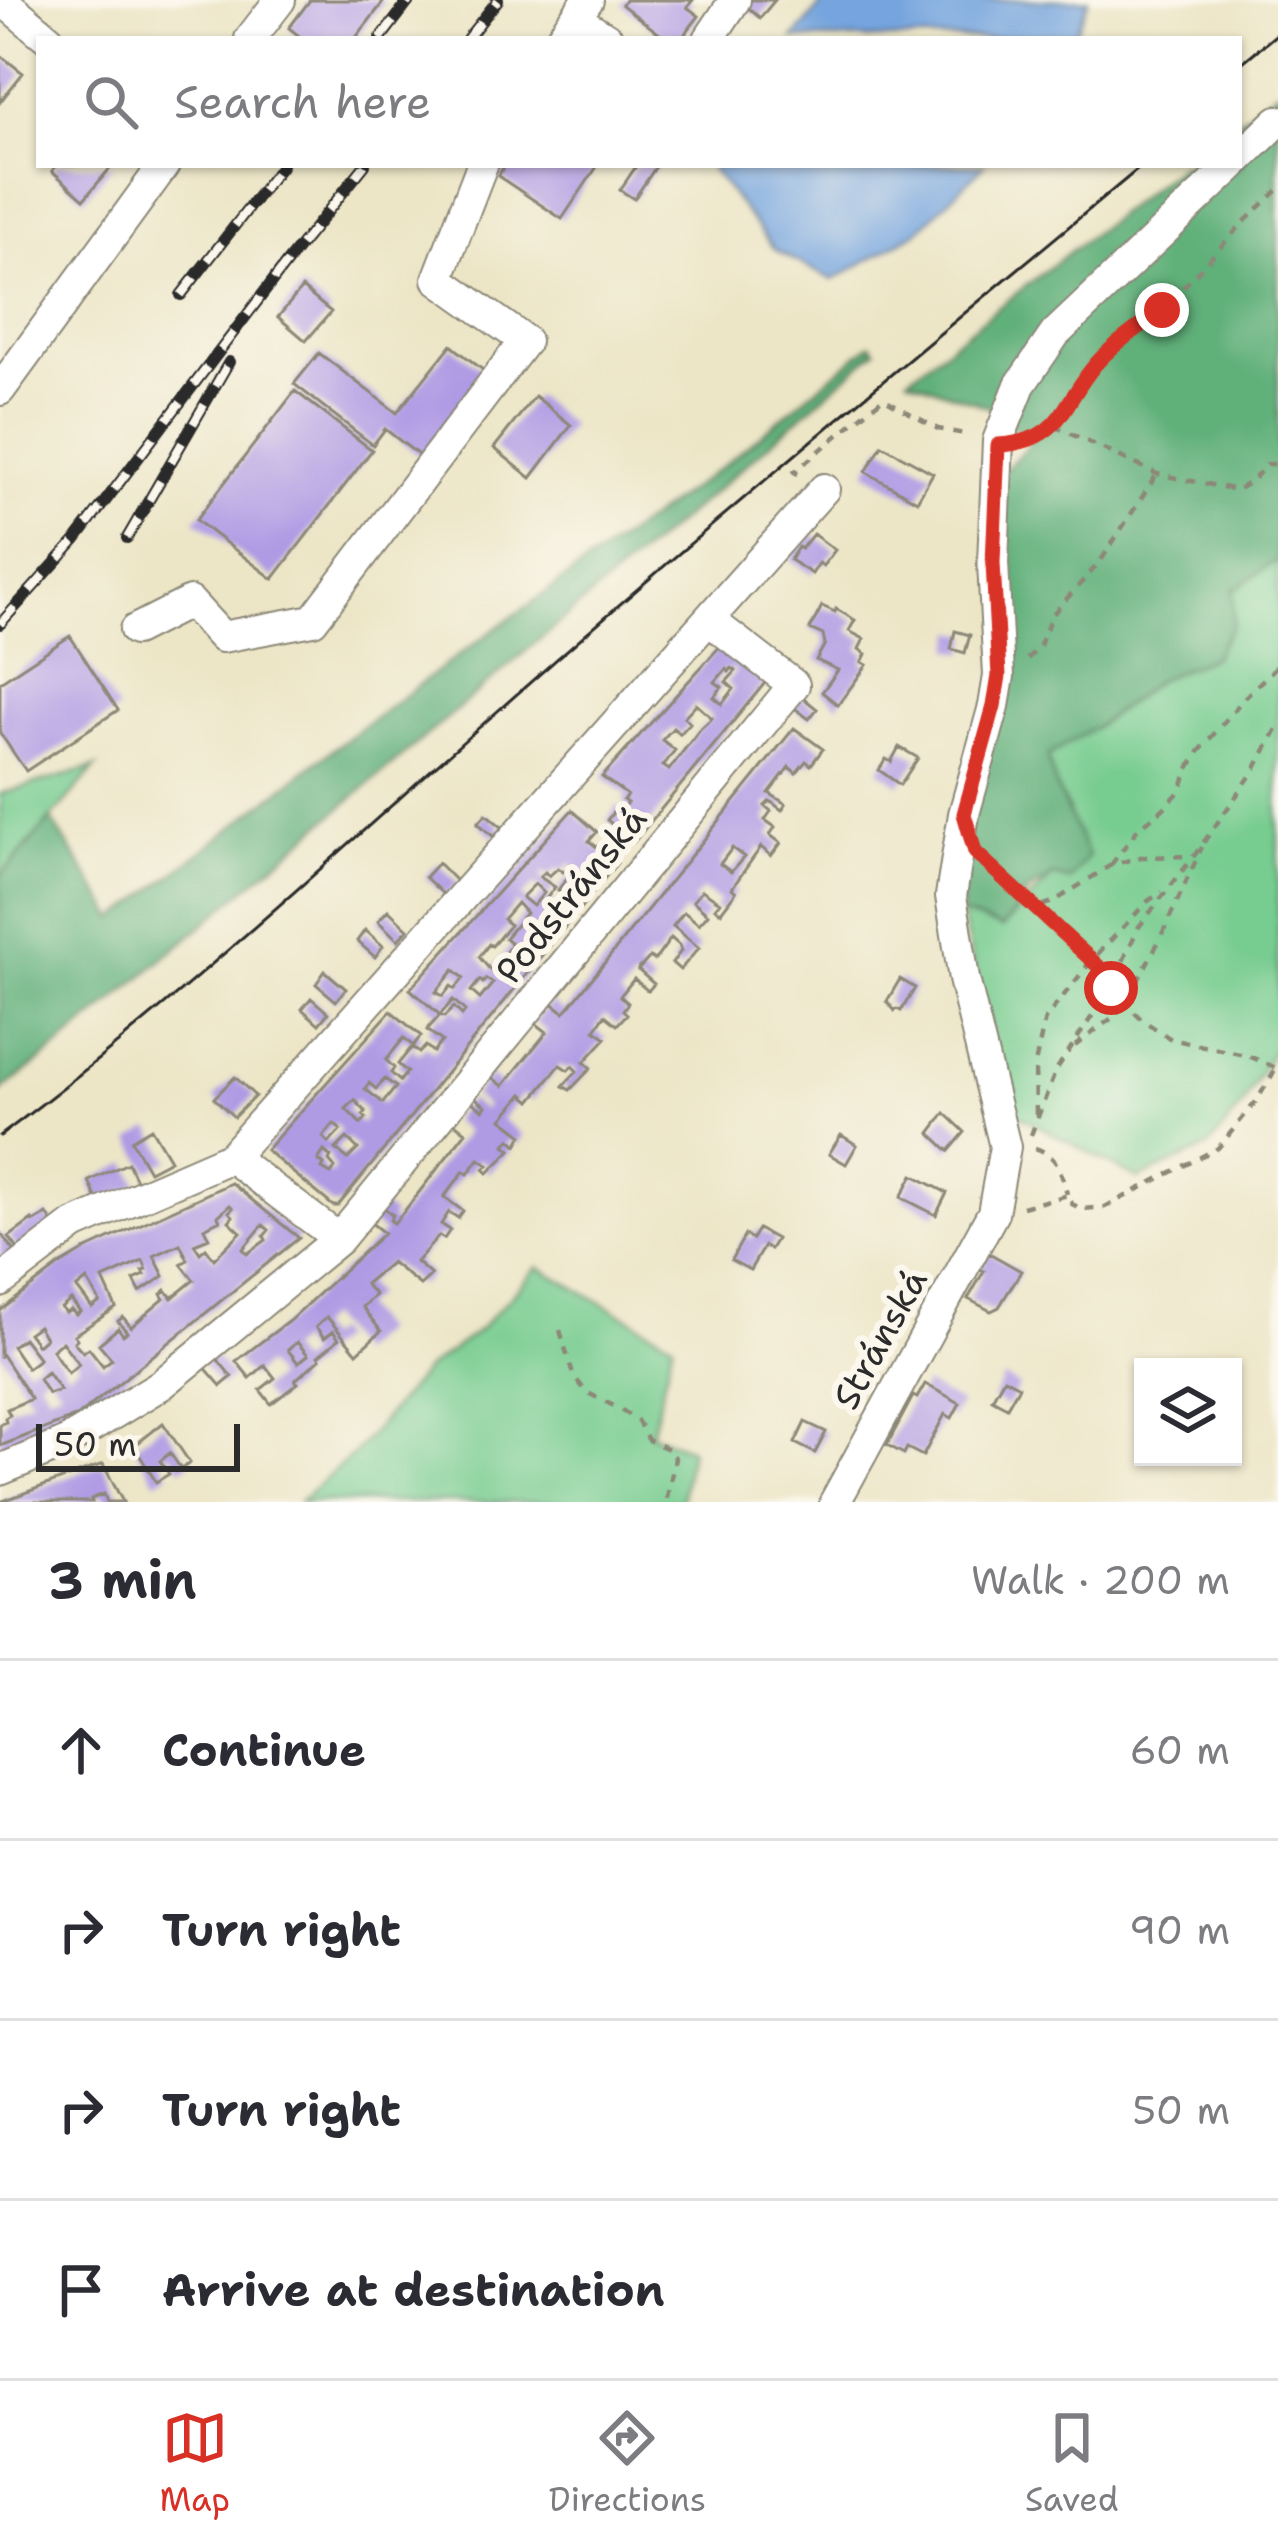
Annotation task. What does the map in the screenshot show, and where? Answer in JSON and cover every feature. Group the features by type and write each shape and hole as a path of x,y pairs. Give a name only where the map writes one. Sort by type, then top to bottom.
{"street":[{"path":"2,0 45,36"},
{"path":"252,36 280,0"},
{"path":"711,36 735,0"},
{"path":"574,19 603,36"},
{"path":"1242,156 1278,122"},
{"path":"0,390 162,168"},
{"path":"135,630 190,602 222,637 314,620 525,341 438,279 481,168"},
{"path":"998,443 1020,386 1055,334 1230,168"},
{"name":"Stránská","path":"835,1502 993,1213 1005,1147 964,980 951,896 964,814 999,676 993,563 998,443"},
{"name":"Podstránská","path":"0,1282 74,1225 231,1157 824,489"},
{"name":"Podstránská","path":"0,1470 64,1443 162,1384 339,1238 794,685 709,620"},
{"path":"231,1157 339,1238"}],"path":[{"path":"824,489 794,472 884,398 938,429 998,443 1020,444 1054,426 1096,363 1162,310 1278,190"},
{"path":"1054,426 1157,474 1237,490 1267,464 1278,464"},
{"path":"999,676 1014,673 1039,648 1052,616 1100,562 1157,474"},
{"path":"1111,865 1137,830 1181,790 1198,753 1278,665"},
{"path":"964,814 975,852 1099,967 1111,988 1141,1019 1171,1039 1250,1056 1277,1067 1218,1148 1105,1207 1082,1209 1072,1204 1058,1163 1046,1151 1026,1146 1056,1070 1111,988 1138,928 1208,837 1278,727"},
{"path":"1069,1050 1126,1004 1208,837"},
{"path":"1024,895 1050,904 1111,865 1142,857 1194,856"},
{"path":"1036,1120 1036,1064 1045,1019 1148,901 1168,888"},
{"path":"993,1213 1068,1195"},
{"path":"560,1330 573,1375 586,1392 637,1420 648,1440 671,1450 676,1458 666,1502"}],"green space":[{"path":"1278,90 1278,559 1233,590 1233,624 1213,657 1159,679 1048,756 1088,856 1070,880 1053,876 1029,891 1002,928 961,914 962,838 1004,691 1002,473 1031,442 991,408 908,378 1177,168 1242,168 1242,118"},
{"path":"871,344 876,350 729,479 0,1092 0,877 51,819 116,919 452,660 723,466"},
{"path":"1278,559 1278,1042 1243,1104 1209,1147 1138,1179 1009,1110 961,914 1002,928 1053,876 1069,811 1052,779 1048,756 1159,679 1213,657 1232,624 1233,590"},
{"path":"96,767 0,877 0,794"},
{"path":"538,1267 673,1343 651,1434 690,1449 681,1502 299,1502 355,1453 426,1369 478,1331"}],"water":[{"path":"825,0 1089,0 1074,36 795,36"},
{"path":"981,168 917,232 833,280 775,250 712,170"}],"building":[{"path":"310,0 385,0 357,36 299,36 289,28"},
{"path":"625,0 693,0 687,7 699,16 683,36 662,36 622,5"},
{"path":"751,0 775,0 760,18 746,6"},
{"path":"0,55 23,73 0,102"},
{"path":"54,168 110,168 84,199 52,171"},
{"path":"503,168 596,168 562,219 498,176"},
{"path":"635,168 655,168 634,199 620,190"},
{"path":"302,288 331,312 306,341 278,317"},
{"path":"451,345 488,374 422,458 385,429 373,445 294,384 319,353 397,413"},
{"path":"295,391 372,450 273,579 196,520"},
{"path":"535,396 571,425 531,478 494,448"},
{"path":"882,445 933,473 917,501 866,472"},
{"path":"813,534 835,550 812,574 790,560"},
{"path":"822,606 855,620 849,631 864,639 859,649 866,654 862,662 867,665 838,705 822,692 838,670 816,660 825,644 823,635 810,629"},
{"path":"955,631 970,635 965,653 951,649"},
{"path":"70,636 118,710 26,771 0,733 0,682"},
{"path":"723,643 769,678 634,842 607,820 627,803 623,800 627,795 602,777","holes":["732,668 736,671 726,682 734,689 722,704 714,697 722,687 715,682","696,704 712,718 669,770 663,766 675,750 662,740 673,728 680,734 690,723 684,717"]},
{"path":"801,696 817,709 809,719 793,707"},
{"path":"794,728 823,749 811,765 806,761 796,773 789,767 769,793 786,804 782,810 770,801 765,806 771,811 765,820 775,827 770,835 781,843 771,856 761,847 721,912 715,908 720,902 702,890 693,901 708,914 699,924 684,912 673,926 699,948 680,970 672,963 681,951 671,938 654,960 650,957 638,970 654,984 648,991 634,979 620,996 628,1003 623,1010 627,1014 617,1025 605,1015 595,1030 606,1038 584,1062 591,1068 570,1090 563,1086 577,1071 560,1065 531,1101 523,1094 502,1119 523,1135 517,1145 510,1139 505,1145 511,1150 488,1173 484,1169 488,1165 479,1159 444,1197 463,1211 458,1218 449,1212 441,1224 450,1230 416,1262 431,1275 420,1285 391,1262 365,1284 375,1295 362,1307 381,1331 357,1353 327,1317 316,1327 324,1338 333,1331 339,1339 271,1404 260,1390 275,1378 265,1365 250,1378 236,1361 289,1321 384,1233 370,1222 383,1207 393,1215 394,1223 466,1132 452,1121 469,1100 483,1110 486,1106 473,1096 490,1076 503,1086 547,1032 534,1022 551,1002 564,1012","holes":["732,848 744,857 731,872 720,864","297,1342 308,1355 298,1363 288,1350"]},
{"path":"899,747 918,758 900,785 879,770 886,759 891,762"},
{"path":"572,810 597,832 589,841 617,863 338,1206 266,1150 391,1011 421,1036 413,1046 404,1038 386,1060 400,1081 407,1072 398,1064 412,1047 419,1053 426,1046 433,1052 442,1041 427,1030 440,1015 410,989","holes":["570,864 578,871 558,890 565,895 556,906 546,899 555,887 540,877 558,868 563,872","535,884 544,893 533,906 522,897","517,903 526,913 505,938 512,944 491,971 479,957 510,925 503,919","454,970 464,978 455,989 451,986 443,996 436,992","480,980 493,983 480,999 471,991","453,1000 465,1011 462,1015 454,1007 444,1017 440,1015","385,1079 396,1087 383,1103 365,1089 369,1083 376,1089","355,1100 366,1112 361,1124 346,1109","334,1124 341,1130 329,1143 323,1137","347,1138 358,1149 348,1159 336,1149","324,1151 335,1168 331,1174 318,1160"]},
{"path":"486,814 502,827 494,837 478,823"},
{"path":"438,863 458,883 445,896 425,877"},
{"path":"388,910 408,929 398,940 378,921"},
{"path":"365,930 383,946 375,957 357,941"},
{"path":"325,971 346,989 336,1001 316,984"},
{"path":"900,979 915,988 901,1011 895,1011 887,1001"},
{"path":"311,998 328,1013 319,1024 302,1009"},
{"path":"235,1077 255,1096 234,1117 214,1098"},
{"path":"945,1113 965,1132 949,1151 930,1133"},
{"path":"151,1128 170,1160 149,1171 131,1140"},
{"path":"841,1135 857,1145 846,1164 829,1154"},
{"path":"128,1163 138,1185 98,1202 89,1181"},
{"path":"913,1175 947,1193 936,1215 901,1197"},
{"path":"231,1183 299,1238 78,1416 0,1446 0,1424 10,1415 7,1409 31,1399 0,1356 0,1311 89,1248","holes":["230,1205 233,1216 229,1221 241,1232 214,1259 206,1248 200,1253 194,1244 209,1238 204,1228 220,1220 218,1216","263,1225 269,1230 266,1240 247,1254 243,1249","180,1244 188,1260 181,1264 194,1280 172,1298 166,1290 161,1294 164,1299 131,1327 123,1317 118,1321 127,1332 123,1335 118,1328 99,1344 112,1359 103,1366 89,1348 83,1352 74,1342 74,1335 116,1308 103,1279 143,1261 145,1275 134,1280 140,1292 164,1276 154,1256","87,1280 100,1302 92,1308 77,1288","71,1300 80,1312 66,1313 61,1308","38,1326 45,1338 37,1345 28,1333","23,1338 39,1359 27,1368 12,1346","62,1342 79,1364 68,1373 52,1350","47,1372 60,1390 48,1394 39,1379"]},
{"path":"47,1214 55,1227 20,1252 9,1237"},
{"path":"758,1229 776,1239 770,1249 764,1246 750,1270 731,1260 745,1235 752,1239"},
{"path":"0,1232 17,1254 0,1268"},
{"path":"989,1253 1021,1271 999,1307 991,1311 968,1299"},
{"path":"214,1355 232,1377 221,1386 202,1364"},
{"path":"1004,1378 1019,1386 1007,1407 992,1399"},
{"path":"925,1384 960,1403 952,1418 945,1414 923,1456 907,1448 904,1454 887,1445 913,1396 917,1398"},
{"path":"805,1422 826,1432 815,1453 795,1443"},
{"path":"163,1423 190,1463 181,1469 170,1453 160,1461 169,1474 156,1482 134,1446"},
{"path":"103,1464 123,1502 107,1502 104,1494 92,1502 0,1502"}],"tram line":[{"path":"1242,63 1278,33"},
{"path":"0,1136 188,984 652,577 1139,168"}],"railway":[{"path":"382,36 410,0"},
{"path":"469,36 498,0"},
{"path":"181,295 280,168"},
{"path":"0,624 75,541 363,168"},
{"path":"127,538 229,362"}],"route":[{"path":"1111,988 1099,967 975,852 964,814 999,676 993,563 998,445 1020,444 1054,426 1096,363 1162,310"}]}
